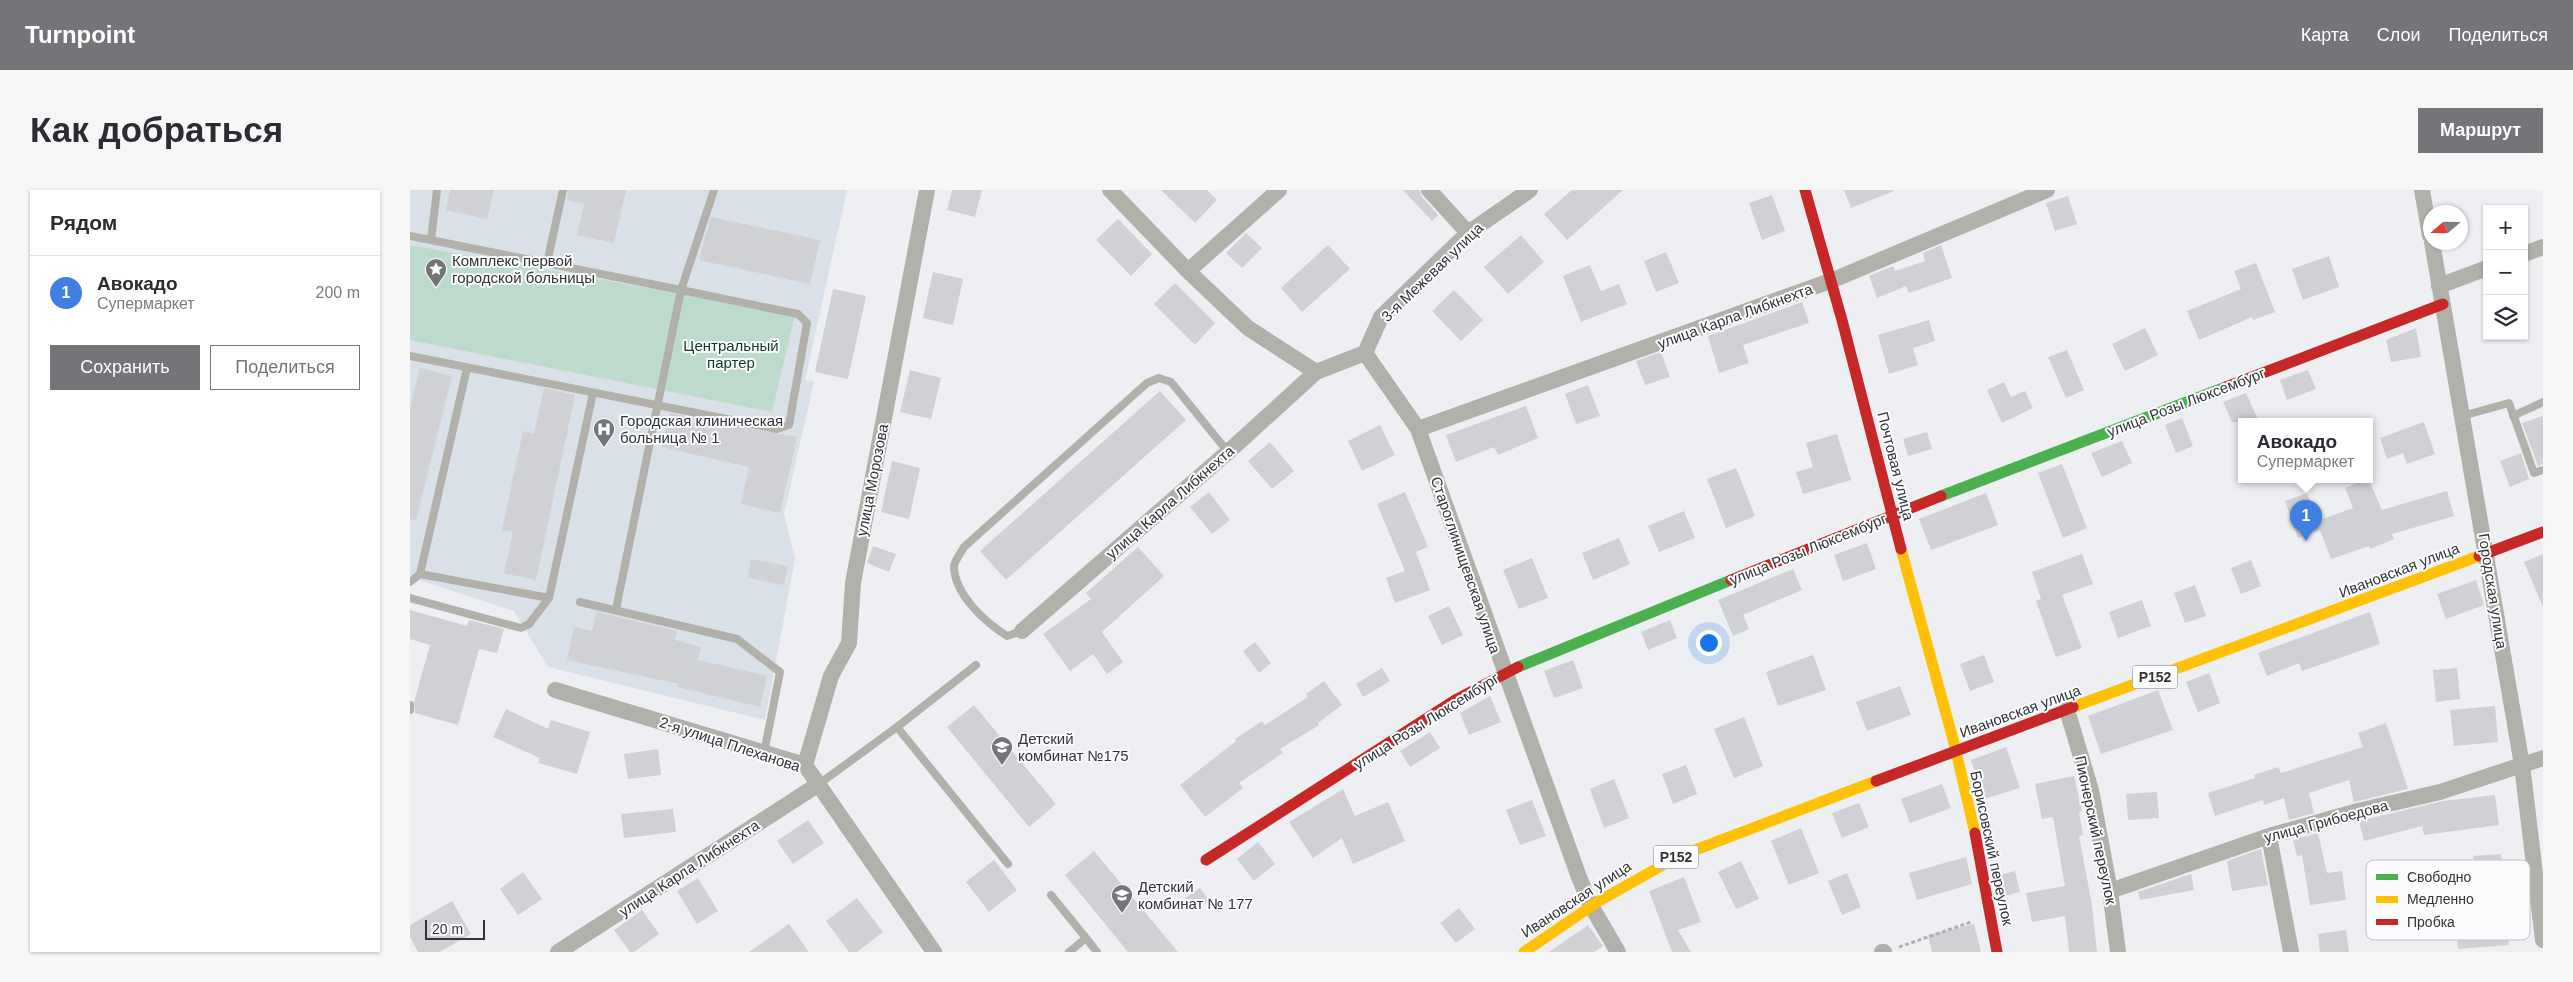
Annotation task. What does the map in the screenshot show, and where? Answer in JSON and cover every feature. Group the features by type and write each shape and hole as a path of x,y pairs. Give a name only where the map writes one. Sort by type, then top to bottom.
{"street":[{"name":"улица Морозова","path":"805,765 831,676 849,643 853,583 927,190"},
{"path":"1110,190 1188,272 1248,328 1316,372 1365,352"},
{"path":"1188,272 1279,190"},
{"path":"1429,190 1468,233"},
{"name":"3-я Межевая улица","path":"1365,352 1381,317 1468,233 1530,190"},
{"name":"Почтовая улица","path":"1805,190 1833,280 1892,515 1956,750"},
{"name":"улица Карла Либкнехта","path":"1418,429 1833,280 2048,190"},
{"path":"2422,190 2425,205"},
{"path":"2528,253 2543,247"},
{"name":"Городская улица","path":"2433,250 2487,553 2522,765 2543,940"},
{"path":"2439,286 2483,270"},
{"name":"улица Розы Люксембург","path":"1206,860 1457,699 1504,673 1892,515 2443,304"},
{"name":"Староглинищевская улица","path":"1365,352 1418,429 1504,673 1590,904 1618,952"},
{"name":"улица Карла Либкнехта","path":"1022,631 1228,452 1316,372"},
{"name":"Ивановская улица","path":"1524,952 1590,904 1636,876 1677,857 1956,750 2543,532"},
{"name":"2-я улица Плеханова","path":"555,690 805,765 934,952"},
{"name":"Пионерский переулок","path":"2067,710 2091,790 2110,891 2118,952"},
{"name":"Борисовский переулок","path":"1956,750 1969,797 1992,915 1997,952"},
{"name":"улица Грибоедова","path":"2110,891 2269,836 2358,810 2440,792 2543,758"},
{"name":"улица Карла Либкнехта","path":"558,952 819,784"},
{"path":"2269,836 2291,952"}],"lane":[{"path":"431,240 437,190"},
{"path":"547,263 563,190"},
{"path":"616,608 681,290 714,190"},
{"path":"410,236 798,314 807,323 789,424 777,430 410,356"},
{"path":"410,582 420,574 467,368"},
{"path":"1022,631 1006,636 993,627 958,587 954,565 964,547 1147,384 1159,378 1171,382 1228,452"},
{"path":"410,598 521,628 529,624 548,598 593,393"},
{"path":"2513,416 2543,402"},
{"path":"2462,416 2509,404 2534,473 2543,470"},
{"path":"420,574 548,598"},
{"path":"580,602 616,608 737,638 780,672 764,753"},
{"path":"819,784 897,727 976,665"},
{"path":"410,705 410,710"},
{"path":"897,727 1008,864"},
{"path":"1051,896 1097,952"},
{"path":"1069,952 1086,938"}],"path":[{"path":"1883,952 1992,915"}],"shaded area":[{"name":"Городская клиническая больница № 1","path":"410,190 847,190 805,380 814,382 784,514 795,559 765,720 548,667 514,611 410,577"}],"green space":[{"name":"Центральный партер","path":"410,245 795,315 772,412 410,340"}],"building":[{"path":"450,190 494,190 487,219 446,210"},
{"path":"568,190 626,190 614,243 577,235 584,204 567,200"},
{"path":"952,190 982,190 975,217 947,210"},
{"path":"1161,190 1207,190 1217,200 1195,223"},
{"path":"1403,190 1419,190 1422,197 1438,215 1432,221"},
{"path":"1572,190 1623,190 1567,240 1544,214"},
{"path":"1844,190 1893,190 1894,191 1851,208"},
{"path":"1772,195 1785,231 1762,240 1749,203"},
{"path":"2068,196 2077,224 2055,231 2046,203"},
{"path":"711,217 820,240 810,284 699,260"},
{"path":"1118,219 1152,254 1131,276 1096,240"},
{"path":"1246,233 1262,248 1242,268 1226,253"},
{"path":"1521,235 1544,262 1508,294 1484,267"},
{"path":"1328,245 1350,269 1302,312 1281,288"},
{"path":"1941,245 1952,278 1909,293 1906,286 1877,298 1869,276 1893,266 1895,271 1925,261 1923,253"},
{"path":"1666,252 1679,283 1656,292 1644,261"},
{"path":"2329,256 2339,287 2303,300 2292,269"},
{"path":"2256,263 2275,312 2253,320 2252,317 2199,340 2187,311 2241,289 2234,271"},
{"path":"1590,265 1601,291 1619,284 1627,304 1581,322 1563,276"},
{"path":"933,272 963,279 953,325 923,318"},
{"path":"1175,283 1215,323 1195,345 1154,304"},
{"path":"833,289 866,296 848,379 815,372"},
{"path":"1454,290 1483,320 1461,341 1432,311"},
{"path":"1802,302 1809,323 1743,345 1749,363 1719,373 1708,336"},
{"path":"1929,320 1935,341 1913,348 1918,365 1889,374 1878,335"},
{"path":"2145,328 2158,355 2125,371 2112,344"},
{"path":"2416,328 2421,357 2391,362 2386,340"},
{"path":"2067,350 2084,390 2066,398 2048,357"},
{"path":"1661,352 1670,377 1645,385 1636,361"},
{"path":"420,368 452,376 416,520 410,519 410,408"},
{"path":"910,370 941,378 931,419 900,412"},
{"path":"2308,370 2316,389 2287,400 2280,380"},
{"path":"2004,382 2011,397 2025,391 2033,408 2002,423 1987,390"},
{"path":"1588,385 1600,416 1576,424 1565,394"},
{"path":"544,388 575,395 536,580 504,573 513,532 502,530 523,431 534,434"},
{"path":"1160,391 1186,420 1006,580 980,551"},
{"path":"2246,393 2257,418 2238,418 2238,422 2232,422 2223,402"},
{"path":"1526,406 1538,438 1498,455 1494,447 1456,462 1446,435"},
{"path":"670,413 797,437 780,513 741,504 749,467 662,447"},
{"path":"2543,416 2543,464 2538,466 2522,423"},
{"path":"2182,418 2193,446 2176,453 2165,425"},
{"path":"2424,422 2435,454 2407,464 2403,453 2387,459 2380,438"},
{"path":"1380,425 1395,455 1362,471 1348,441"},
{"path":"1927,432 1932,449 1908,456 1903,439"},
{"path":"1837,434 1851,480 1803,494 1796,472 1813,467 1806,443"},
{"path":"2122,441 2132,463 2102,477 2091,453"},
{"path":"1270,442 1294,471 1272,489 1248,461"},
{"path":"2521,453 2529,479 2510,487 2500,461"},
{"path":"892,461 920,468 909,519 881,512"},
{"path":"2062,464 2087,528 2063,538 2038,473"},
{"path":"1736,468 1755,516 1726,528 1707,479"},
{"path":"2357,483 2370,483 2382,510 2447,491 2454,516 2392,534 2394,539 2370,549 2369,546 2331,559 2320,530 2298,538 2285,501 2307,493 2317,521 2353,508 2345,488"},
{"path":"1209,492 1230,520 1212,534 1190,507"},
{"path":"1405,492 1428,547 1416,552 1430,590 1395,603 1386,578 1405,571 1377,504"},
{"path":"1986,493 1998,525 1931,550 1919,519"},
{"path":"1684,511 1695,538 1659,552 1648,526"},
{"path":"1619,538 1630,564 1593,580 1582,553"},
{"path":"1867,543 1876,569 1843,581 1834,555"},
{"path":"873,546 896,554 889,572 867,563"},
{"path":"1138,547 1164,576 1102,632 1123,662 1107,674 1093,654 1070,671 1043,634 1091,599 1086,593"},
{"path":"2082,554 2093,584 2062,595 2082,648 2056,657 2036,601 2041,599 2032,572"},
{"path":"2543,554 2543,607 2524,562"},
{"path":"1532,558 1548,598 1519,609 1503,570"},
{"path":"751,559 788,566 784,585 748,578"},
{"path":"2251,560 2261,586 2241,594 2231,568"},
{"path":"1793,569 1802,590 1743,615 1749,629 1733,636 1718,600"},
{"path":"2476,580 2484,605 2446,619 2437,594"},
{"path":"2195,585 2206,616 2185,623 2174,593"},
{"path":"2142,600 2151,626 2118,638 2109,612"},
{"path":"1449,606 1463,635 1442,645 1428,616"},
{"path":"410,610 467,626 469,620 504,629 497,653 479,649 458,725 415,713 414,702 430,645 410,639"},
{"path":"596,612 677,631 675,640 701,647 698,660 767,676 760,707 678,687 679,684 567,660 574,627 592,631"},
{"path":"2370,612 2380,644 2302,671 2299,663 2267,676 2258,653"},
{"path":"1670,620 1677,638 1648,650 1641,632"},
{"path":"1255,642 1271,663 1259,673 1243,651"},
{"path":"1813,655 1826,690 1778,706 1766,672"},
{"path":"1984,655 1994,682 1970,691 1960,664"},
{"path":"1573,660 1583,688 1554,698 1544,671"},
{"path":"1382,668 1390,681 1363,697 1356,684"},
{"path":"2457,668 2460,699 2436,702 2433,670"},
{"path":"2209,673 2220,703 2198,712 2186,682"},
{"path":"1324,681 1342,705 1318,723 1319,725 1280,749 1283,753 1239,783 1243,788 1205,817 1180,785 1236,741 1235,739 1262,721 1265,725 1308,697 1306,694"},
{"path":"1900,686 1911,715 1867,731 1856,702"},
{"path":"2158,690 2173,730 2101,754 2088,716"},
{"path":"1490,696 1501,722 1469,735 1460,713"},
{"name":"Детский комбинат №175","path":"974,705 1056,804 1029,827 947,727"},
{"path":"2495,706 2498,742 2454,746 2450,710"},
{"path":"506,709 548,729 551,720 590,732 577,774 538,763 540,758 493,737"},
{"path":"1744,717 1763,766 1734,778 1714,729"},
{"path":"2386,723 2408,789 2354,802 2349,780 2309,793 2314,813 2289,820 2284,798 2264,805 2263,800 2215,816 2208,793 2255,778 2254,775 2278,767 2281,773 2363,747 2358,733"},
{"path":"1430,732 1440,748 1410,767 1400,751"},
{"path":"2006,747 2020,788 1984,799 1971,760"},
{"path":"658,749 661,775 628,779 624,754"},
{"path":"1686,765 1697,794 1673,804 1662,774"},
{"path":"2074,776 2082,811 2079,812 2083,835 2079,836 2092,905 2097,952 2069,952 2065,916 2032,922 2026,893 2065,886 2053,817 2042,819 2035,784"},
{"path":"1614,779 1629,818 1604,828 1590,789"},
{"path":"1942,784 1951,808 1910,823 1901,799"},
{"path":"1343,789 1355,816 1388,802 1405,841 1353,864 1342,838 1313,858 1289,822"},
{"path":"2157,792 2159,818 2128,820 2126,794"},
{"path":"2495,795 2499,825 2424,835 2422,826 2364,841 2359,821 2443,801"},
{"path":"1532,800 1546,836 1520,845 1506,810"},
{"path":"1859,803 1869,827 1842,838 1832,813"},
{"path":"673,809 676,832 624,838 621,814"},
{"path":"808,820 824,843 793,864 777,841"},
{"path":"1801,828 1819,873 1789,885 1771,841"},
{"path":"2318,833 2327,873 2342,871 2346,900 2310,905 2302,855 2297,856 2293,840"},
{"path":"1258,842 1275,864 1254,881 1237,859"},
{"path":"2261,849 2268,885 2232,891 2227,861"},
{"name":"Детский комбинат № 177","path":"1094,851 1178,952 1128,952 1065,875"},
{"path":"2501,854 2501,860 2473,860 2473,856"},
{"path":"1966,857 1972,884 1917,900 1909,873"},
{"path":"994,860 1017,890 989,912 966,882"},
{"path":"1741,861 1759,899 1736,909 1718,872"},
{"path":"2015,871 2020,892 2002,897 1997,876"},
{"path":"523,872 542,899 518,915 500,889"},
{"path":"1847,873 1861,907 1842,915 1828,881"},
{"path":"2191,874 2194,890 2140,900 2138,892"},
{"path":"1684,877 1701,922 1678,930 1691,952 1672,952 1649,891"},
{"path":"698,878 718,911 697,924 677,891"},
{"path":"1200,888 1209,900 1195,911 1185,898"},
{"path":"857,898 883,932 857,952 849,952 826,921"},
{"path":"452,901 471,934 440,952 418,952 410,937 410,925"},
{"path":"1459,908 1475,929 1456,943 1440,923"},
{"path":"642,910 659,934 634,952 630,952 614,930"},
{"path":"789,924 809,952 749,952"},
{"path":"1974,924 1981,952 1932,952 1928,935"},
{"path":"1588,925 1603,946 1594,952 1549,952"},
{"path":"2346,930 2349,952 2320,952 2318,934"},
{"path":"2457,940 2509,940 2509,945 2458,949"}],"traffic: fast":[{"path":"1941,496 2226,387"},
{"path":"1518,667 1731,580"}],"traffic: slow":[{"path":"1901,549 1954,743 1975,833"},
{"path":"2073,707 2479,556"},
{"path":"1524,952 1599,901 1677,857 1876,781"}],"traffic: jam":[{"path":"1805,190 1842,320 1901,549"},
{"path":"2226,387 2443,304"},
{"path":"1731,580 1941,496"},
{"path":"2479,556 2543,532"},
{"path":"1206,860 1457,699 1518,667"},
{"path":"1876,781 2073,707"},
{"path":"1975,833 1997,952"}],"place":[{"name":"Комплекс первой городской больницы","path":"436,288"},
{"name":"Городская клиническая больница № 1","path":"604,448"},
{"name":"Авокадо","path":"2306,541"},
{"name":"Детский комбинат №175","path":"1002,766"},
{"name":"Детский комбинат № 177","path":"1122,914"}]}
